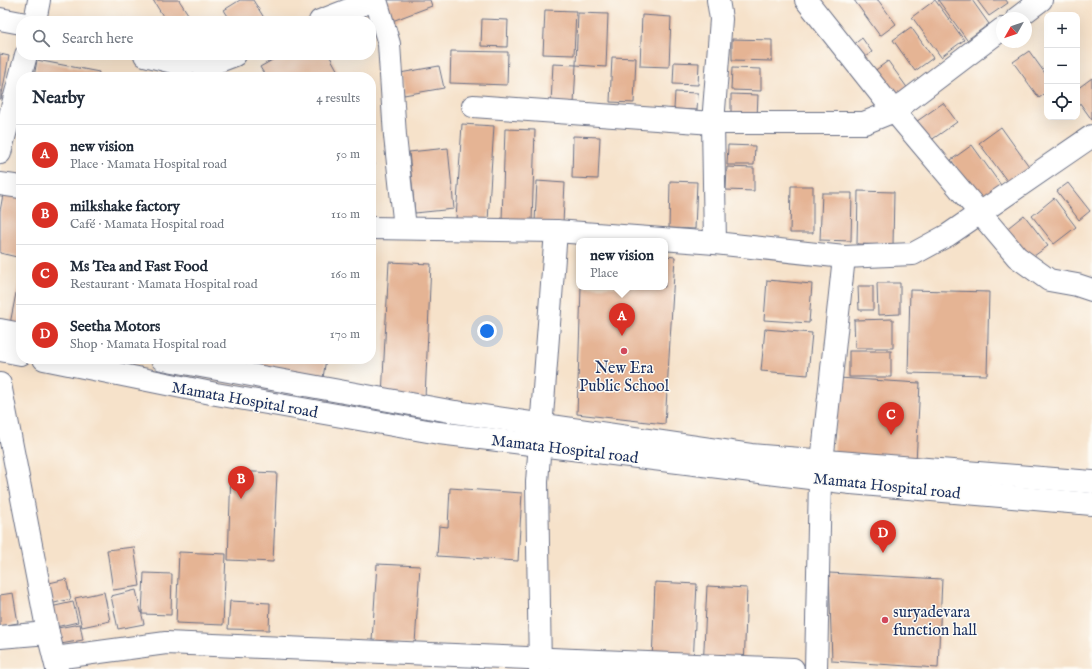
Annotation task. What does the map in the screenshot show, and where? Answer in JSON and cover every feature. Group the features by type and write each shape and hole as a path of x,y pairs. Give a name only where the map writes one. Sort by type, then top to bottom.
{"street":[{"path":"36,16 39,0"},
{"path":"333,16 375,0 389,44 395,136 405,228"},
{"path":"716,243 713,123 721,19 718,0"},
{"path":"1025,12 1041,0"},
{"path":"815,3 894,111 1017,257 1049,280 1076,285 1092,290"},
{"path":"0,19 16,22"},
{"path":"473,106 713,123 864,122 894,111 996,34"},
{"path":"21,72 25,60"},
{"path":"165,60 173,62 214,63 222,60"},
{"path":"0,153 16,93"},
{"path":"668,239 844,257 913,254 948,235 979,212 1092,136"},
{"path":"0,184 16,186"},
{"path":"376,228 556,231 649,238"},
{"path":"540,664 537,482 542,435 556,231"},
{"path":"816,669 821,471 844,257"},
{"path":"0,330 16,333"},
{"path":"0,350 16,353"},
{"name":"Mamata Hospital road","path":"69,364 216,394 439,433 542,435 751,456 821,471 1092,504"},
{"name":"Mamata Hospital road","path":"190,364 455,412 542,435"},
{"path":"0,384 48,633 56,663 166,643 540,664 793,669"},
{"name":"Mamata Hospital road","path":"821,471 1092,482"},
{"path":"0,637 48,633"}],"building":[{"path":"153,0 179,0 188,14 185,16 163,16"},
{"path":"240,0 253,0 263,16 228,16 224,10"},
{"path":"378,0 430,0 432,6 387,23"},
{"path":"854,0 878,0 896,24 880,36"},
{"path":"935,0 964,40 941,57 912,17"},
{"path":"938,0 972,0 989,24 967,40"},
{"path":"977,0 1006,0 1008,3 989,16"},
{"path":"545,10 576,11 574,55 543,54"},
{"path":"578,13 608,14 606,67 576,65"},
{"path":"642,15 671,17 669,67 640,66"},
{"path":"482,19 508,20 507,47 481,46"},
{"path":"911,27 933,58 915,71 893,40"},
{"path":"862,38 872,52 862,59 852,46"},
{"path":"732,39 772,40 772,61 732,60"},
{"path":"451,51 508,52 507,85 450,83"},
{"path":"1029,51 1044,72 1044,94 1039,98 1013,62"},
{"path":"0,54 9,56 1,99 0,99"},
{"path":"612,57 636,58 634,103 610,102"},
{"path":"37,60 99,72 35,72"},
{"path":"272,60 332,60 338,72 263,72 260,67"},
{"path":"888,61 911,93 896,103 873,72"},
{"path":"674,62 699,63 698,85 673,84"},
{"path":"553,64 576,65 574,104 551,103"},
{"path":"439,66 444,88 404,95 400,73"},
{"path":"732,68 761,69 761,91 731,90"},
{"path":"1092,78 1092,120 1080,103 1080,87"},
{"path":"675,92 698,93 697,110 674,109"},
{"path":"731,94 758,95 757,118 731,117"},
{"path":"943,103 957,122 927,143 913,124"},
{"path":"462,124 494,126 488,221 456,219"},
{"path":"1001,127 1031,169 1010,185 979,143"},
{"path":"505,129 535,130 532,221 502,220"},
{"path":"573,136 600,137 598,179 572,178"},
{"path":"728,145 755,146 754,165 727,165"},
{"path":"972,145 1003,188 982,203 951,160"},
{"path":"448,148 454,209 415,213 409,152"},
{"path":"727,167 754,168 754,191 726,190"},
{"path":"537,181 565,183 563,223 535,222"},
{"path":"670,181 697,182 695,229 669,228"},
{"path":"1068,183 1090,211 1079,220 1057,191"},
{"path":"791,186 813,186 813,233 790,233"},
{"path":"4,189 16,192 16,257 0,253 0,211"},
{"path":"858,191 894,192 893,245 857,244"},
{"path":"822,193 852,193 851,241 820,240"},
{"path":"1054,198 1076,227 1054,244 1032,216"},
{"path":"1024,215 1048,246 1027,261 1004,231"},
{"name":"New Era Public School","path":"668,256 675,257 665,424 577,414 581,290 668,290"},
{"path":"389,262 431,264 425,398 382,396"},
{"path":"767,280 812,284 809,323 764,320"},
{"path":"877,283 900,283 900,314 878,315"},
{"path":"858,286 873,286 873,310 859,310"},
{"path":"910,290 989,292 987,375 908,373"},
{"path":"16,293 16,331 9,329"},
{"path":"893,319 893,348 855,348 854,320"},
{"path":"765,329 812,333 808,375 761,371"},
{"path":"849,351 891,351 891,377 849,377"},
{"path":"234,364 325,364 322,384 234,369"},
{"path":"838,378 920,383 916,463 834,458"},
{"path":"231,471 277,473 273,562 228,560"},
{"path":"450,488 522,493 518,561 437,556 439,526 448,527"},
{"path":"134,547 140,586 113,590 107,550"},
{"path":"179,552 226,554 223,625 176,623"},
{"path":"377,564 420,566 415,644 372,641"},
{"path":"144,573 172,574 171,615 142,614"},
{"name":"suryadevara function hall","path":"829,573 942,579 938,668 832,661"},
{"path":"66,579 71,599 46,605 41,585"},
{"path":"655,582 697,584 693,664 652,662"},
{"path":"707,586 747,588 744,669 703,669"},
{"path":"136,590 144,624 118,629 111,596"},
{"path":"104,592 110,621 82,627 75,598"},
{"path":"13,593 18,623 0,626 0,595"},
{"path":"230,601 270,603 269,630 228,629"},
{"path":"73,602 78,622 51,628 46,608"},
{"path":"80,624 83,640 55,645 52,629"}],"place":[{"name":"new vision","path":"622,336"},
{"name":"New Era Public School","path":"624,351"},
{"name":"Ms Tea and Fast Food","path":"891,435"},
{"name":"milkshake factory","path":"241,499"},
{"name":"Seetha Motors","path":"883,553"},
{"name":"suryadevara function hall","path":"885,620"}]}
